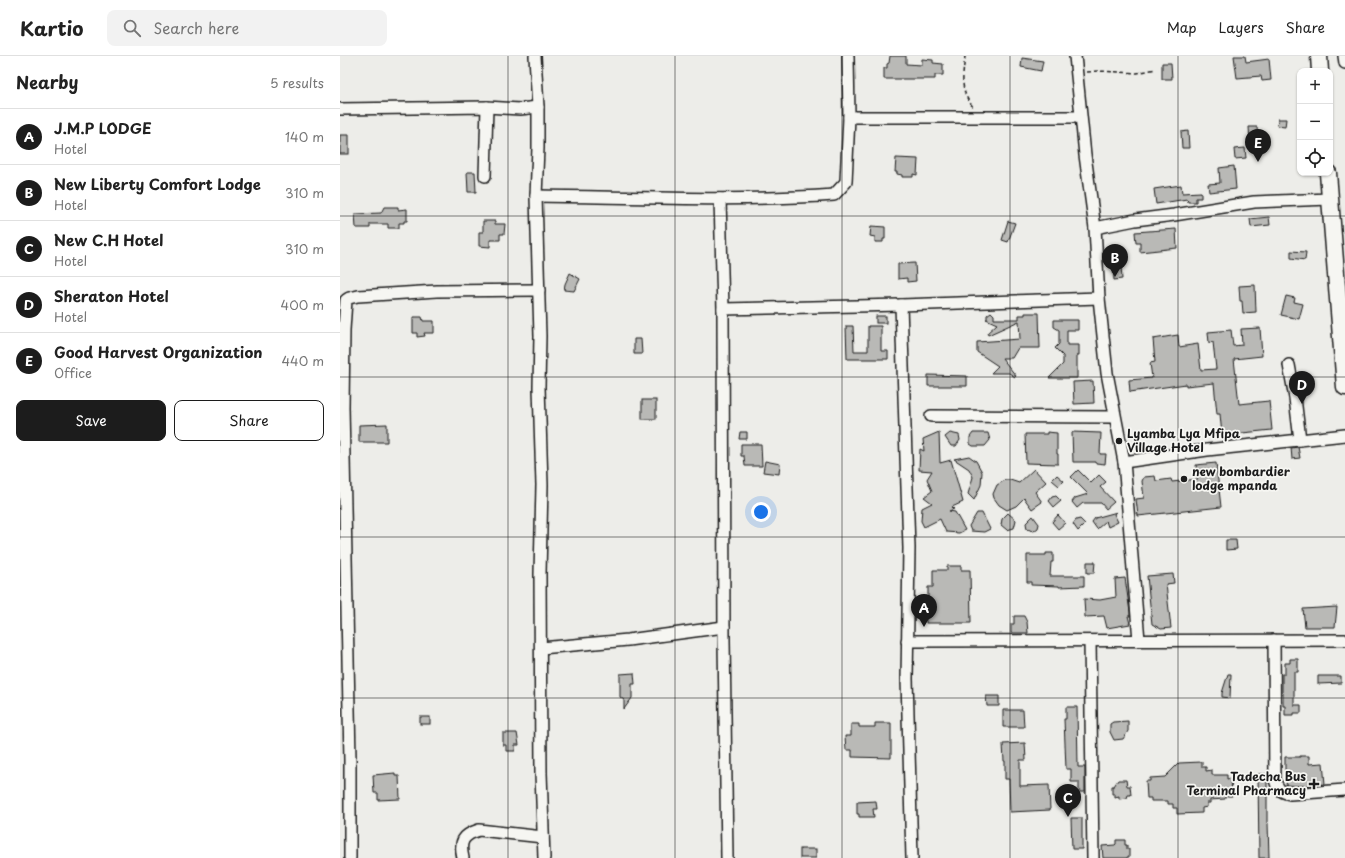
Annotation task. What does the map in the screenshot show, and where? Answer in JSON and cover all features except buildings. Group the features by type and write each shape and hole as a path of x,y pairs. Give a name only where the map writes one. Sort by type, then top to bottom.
{"highway":[{"path":"1319,56 1320,68"},
{"path":"1328,176 1345,387"}],"street":[{"path":"535,56 538,107 536,196 542,486 540,574 541,772 544,858"},
{"path":"536,196 720,199 834,196 846,182 848,56"},
{"path":"1075,56 1080,117 1094,228 1098,298 1107,373 1114,417 1124,462 1139,640"},
{"path":"1344,56 1345,63"},
{"path":"340,109 487,107 520,109 538,107"},
{"path":"485,176 487,107"},
{"path":"848,117 1080,117"},
{"path":"720,199 723,309 724,627 727,858"},
{"path":"1094,228 1135,220 1254,202 1330,199"},
{"path":"350,858 345,760 343,407 346,300 344,298 438,291 539,290"},
{"path":"723,309 901,305 1098,298"},
{"path":"901,305 909,548 907,695 912,858"},
{"path":"1289,365 1300,440"},
{"path":"931,416 1114,417"},
{"path":"1124,462 1207,450 1345,435"},
{"path":"541,648 576,646 724,627"},
{"path":"1274,640 1275,780 1277,788 1282,792 1290,794 1345,790"},
{"path":"907,641 1345,640"},
{"path":"1090,641 1094,858"},
{"path":"463,858 461,844 463,840 466,836 479,830 543,837"}],"path":[{"path":"965,56 963,81 966,97 981,117"},
{"path":"1076,72 1098,71 1137,73 1156,69"}],"place":[{"name":"Good Harvest Organization","path":"1258,162"},
{"name":"New Liberty Comfort Lodge","path":"1115,277"},
{"name":"Sheraton Hotel","path":"1302,404"},
{"name":"Lyamba Lya Mfipa Village Hotel","path":"1119,441"},
{"name":"new bombardier lodge mpanda","path":"1184,479"},
{"name":"J.M.P LODGE","path":"924,627"},
{"name":"Tadecha Bus Terminal Pharmacy","path":"1314,784"},
{"name":"New C.H Hotel","path":"1068,817"}]}
